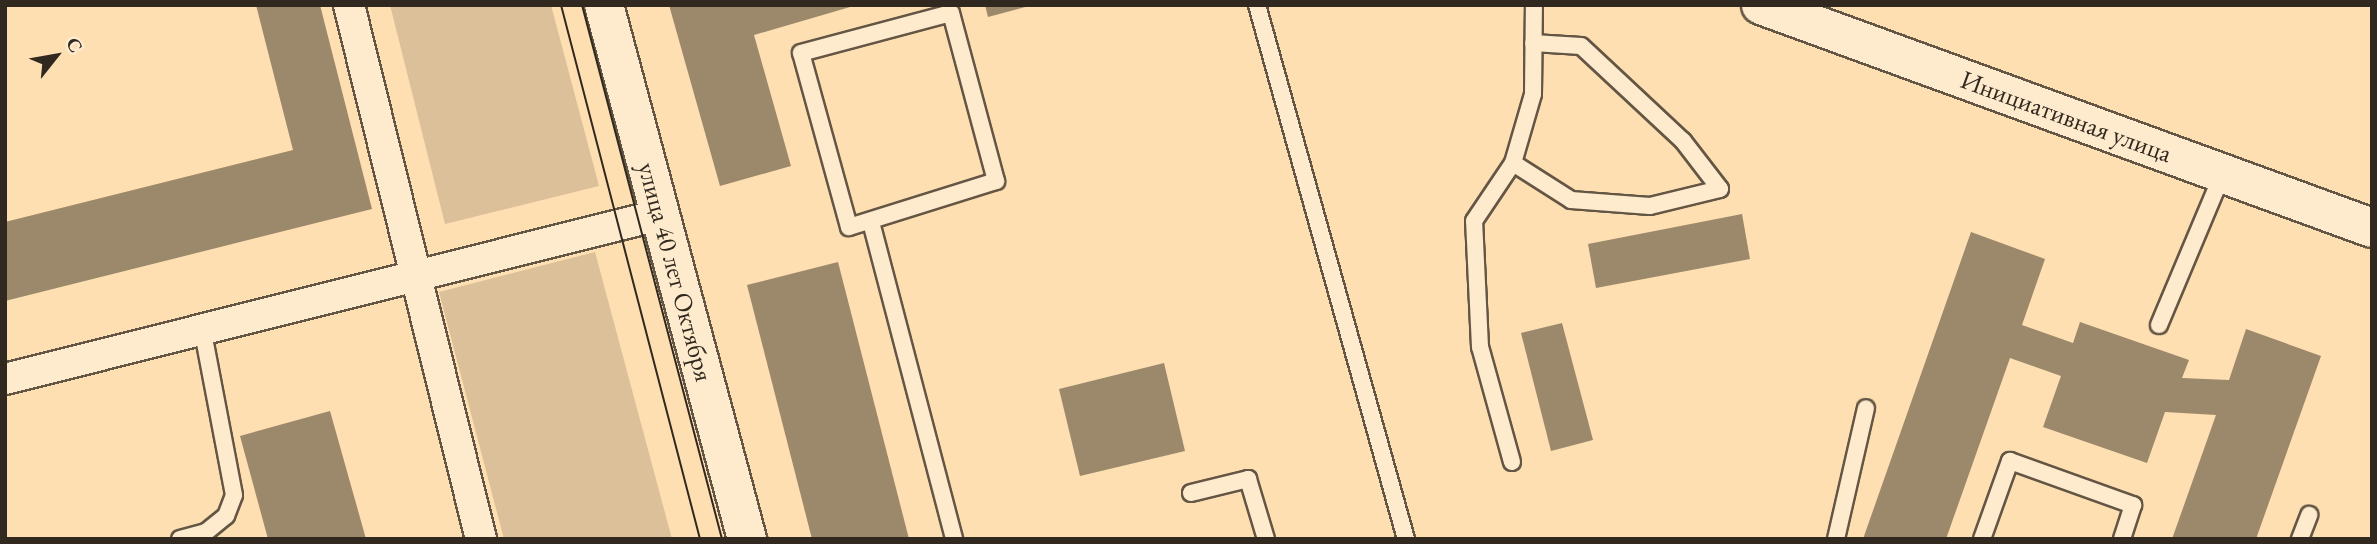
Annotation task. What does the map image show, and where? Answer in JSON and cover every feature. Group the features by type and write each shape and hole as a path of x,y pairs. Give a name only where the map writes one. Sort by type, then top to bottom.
{"main road":[{"name":"улица 40 лет Октября","path":"604,5 747,539"},
{"name":"Инициативная улица","path":"1766,6 2372,228"}],"street":[{"path":"349,5 481,539"},
{"path":"5,379 659,215"}],"lane":[{"path":"1257,5 1406,539"},
{"path":"1512,462 1480,347 1474,220 1513,163 1533,94 1534,5"},
{"path":"951,13 996,181 871,222 849,227 802,53 951,13"},
{"path":"1513,163 1571,200 1650,206 1720,189 1683,141 1581,46 1534,43"},
{"path":"2159,325 2223,173"},
{"path":"871,222 954,539"},
{"path":"180,539 206,532 226,516 234,495 202,328"},
{"path":"1836,539 1866,408"},
{"path":"1982,539 2010,461 2133,505 2122,539"},
{"path":"1191,493 1248,479 1266,539"},
{"path":"2300,539 2309,515"}],"shaded area":[{"path":"390,5 551,5 599,186 445,224"},
{"path":"595,252 672,539 504,539 439,292"}],"building":[{"path":"256,5 320,5 372,209 5,301 5,222 293,150"},
{"path":"669,5 857,5 754,35 791,166 720,186"},
{"path":"985,5 1029,5 1029,6 988,17"},
{"path":"1742,214 1750,259 1596,288 1588,244"},
{"path":"1971,232 2045,259 2022,325 2073,343 2080,322 2189,360 2182,378 2229,380 2246,329 2321,356 2256,539 2172,539 2216,415 2165,412 2147,463 2043,427 2061,376 2010,358 1946,539 1863,539"},
{"path":"838,262 909,539 812,539 747,285"},
{"path":"1562,323 1593,440 1551,451 1521,333"},
{"path":"1164,363 1185,451 1080,476 1059,389"},
{"path":"330,411 366,539 268,539 240,436"}],"tram line":[{"path":"561,5 700,539"},
{"path":"582,5 722,539"}]}
